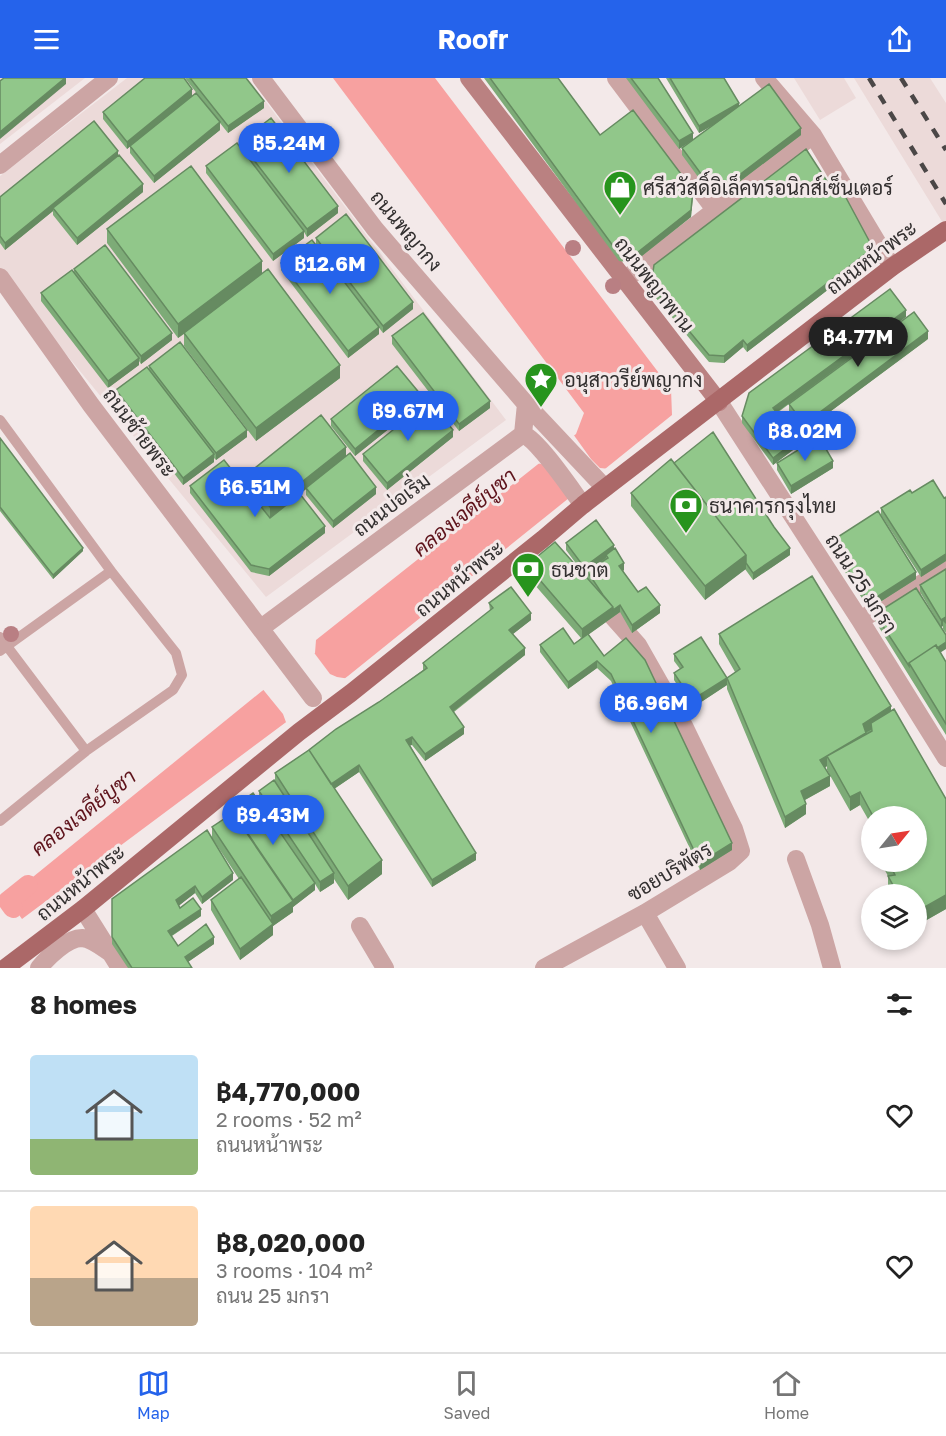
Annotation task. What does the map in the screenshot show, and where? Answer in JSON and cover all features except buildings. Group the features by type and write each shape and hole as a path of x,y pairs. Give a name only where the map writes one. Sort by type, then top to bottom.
{"main road":[{"name":"ถนนพญาพาน","path":"470,78 623,281 719,402"},
{"name":"ถนนหน้าพระ","path":"12,963 83,909 299,732 549,546 579,499 604,488 892,267 946,230"}],"street":[{"path":"0,165 109,78"},
{"name":"ถนนพญากง","path":"261,78 375,229 526,404 604,488"},
{"path":"616,78 716,211"},
{"path":"764,78 813,135 892,267"},
{"path":"623,281 813,135"},
{"name":"ถนนซ้ายพระ","path":"0,278 91,405 266,634 312,698"},
{"name":"ถนน 25 มกรา","path":"719,402 946,758"},
{"path":"526,404 523,434 527,435 579,499"},
{"name":"ถนนบ่อเริ่ม","path":"266,634 523,434"},
{"path":"860,620 946,569"},
{"name":"ซอยบริพัตร","path":"544,968 645,913 729,862 741,851 734,829 684,726 638,645 584,585"},
{"path":"299,732 312,698 351,693"},
{"path":"796,859 820,925 832,968"},
{"path":"83,909 116,961"},
{"path":"645,913 676,968"},
{"path":"360,926 385,968"},
{"path":"39,968 47,958 70,942 82,938 94,943 116,961"}],"lane":[{"path":"0,420 111,571 176,653 182,675 173,690 86,751 0,821"},
{"path":"86,751 2,645 111,571"}],"shaded area":[{"path":"0,78 85,78 0,144"},
{"path":"127,78 248,78 506,420 266,597 0,274 0,176"},
{"path":"333,78 435,78 671,389 672,415 348,676 22,919 7,898 262,691 315,653 316,640 576,434 584,413"},
{"path":"794,78 844,78 856,98 820,120"},
{"path":"854,78 930,78 946,103 946,228"}],"pier":[{"path":"573,434 600,468 610,469 572,499 545,465 537,463"},
{"path":"312,650 330,674 350,679 287,725 283,714 261,687"}],"waterway":[{"name":"คลองเจดีย์บูชา","path":"13,908 8,901 28,885"}],"railway":[{"path":"869,78 946,204"},
{"path":"901,78 946,150"}],"place":[{"name":"ศรีสวัสดิ์อิเล็คทรอนิกส์เซ็นเตอร์","path":"620,216"},
{"name":"อนุสาวรีย์พญากง","path":"541,408"},
{"name":"ธนาคารกรุงไทย","path":"686,534"},
{"name":"ธนชาต","path":"528,598"}]}
